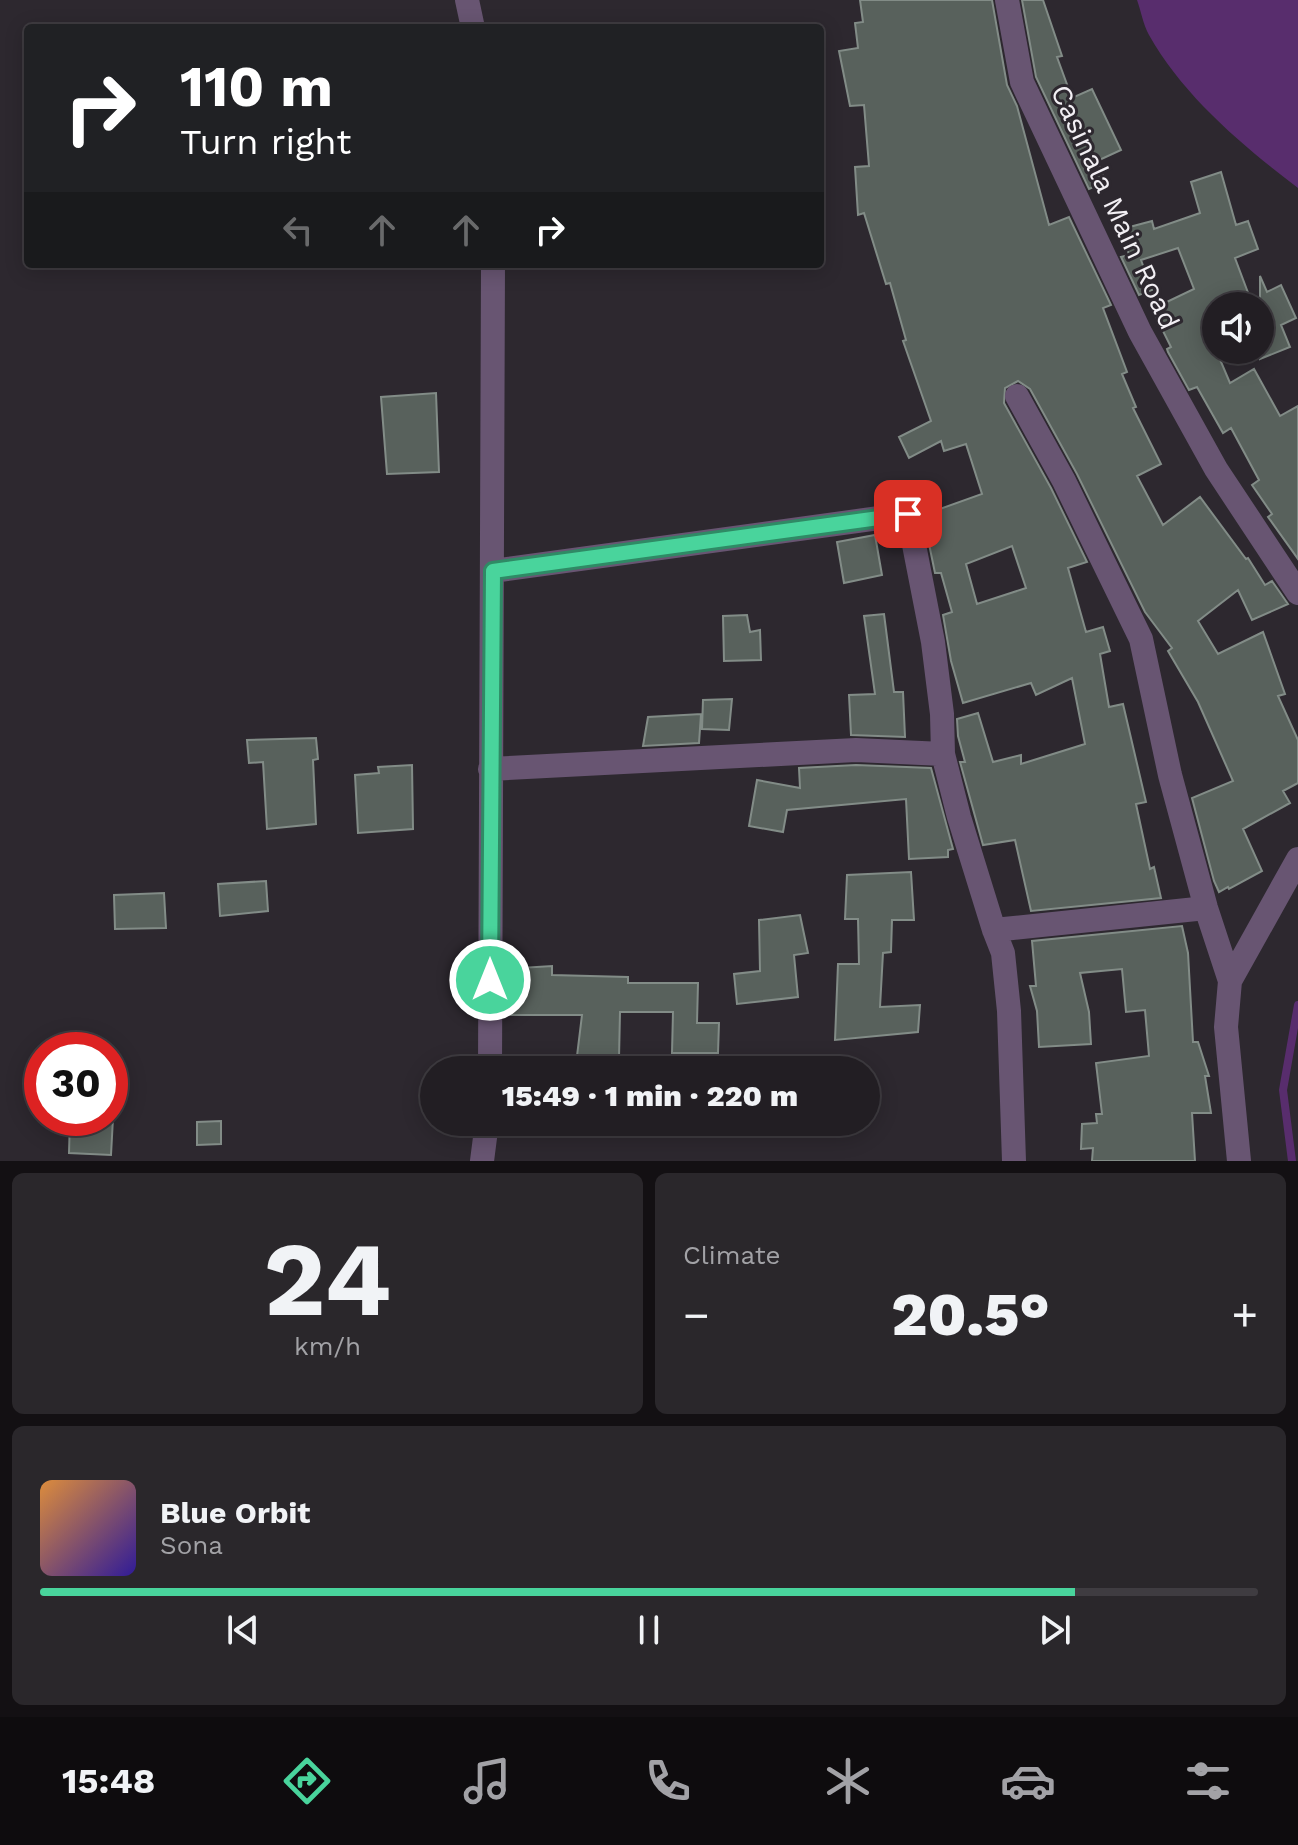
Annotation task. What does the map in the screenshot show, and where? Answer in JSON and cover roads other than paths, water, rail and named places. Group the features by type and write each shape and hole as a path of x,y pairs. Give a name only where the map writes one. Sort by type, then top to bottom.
{"street":[{"path":"467,0 472,24"},
{"name":"Casinala Main Road","path":"1007,0 1022,82 1140,332 1216,469 1298,593"},
{"path":"490,1056 493,268"},
{"path":"1017,396 1064,481 1141,639 1170,775 1206,908 1230,981 1226,1027 1239,1161"},
{"path":"493,571 908,514 933,642 942,714 943,754 959,817 1003,953 1009,1011 1014,1161"},
{"path":"490,769 856,750 943,754"},
{"path":"1230,981 1298,859"},
{"path":"994,930 1206,908"},
{"path":"482,1161 485,1136"}],"waterway":[{"path":"1292,1161 1283,1090 1298,1005"}]}
